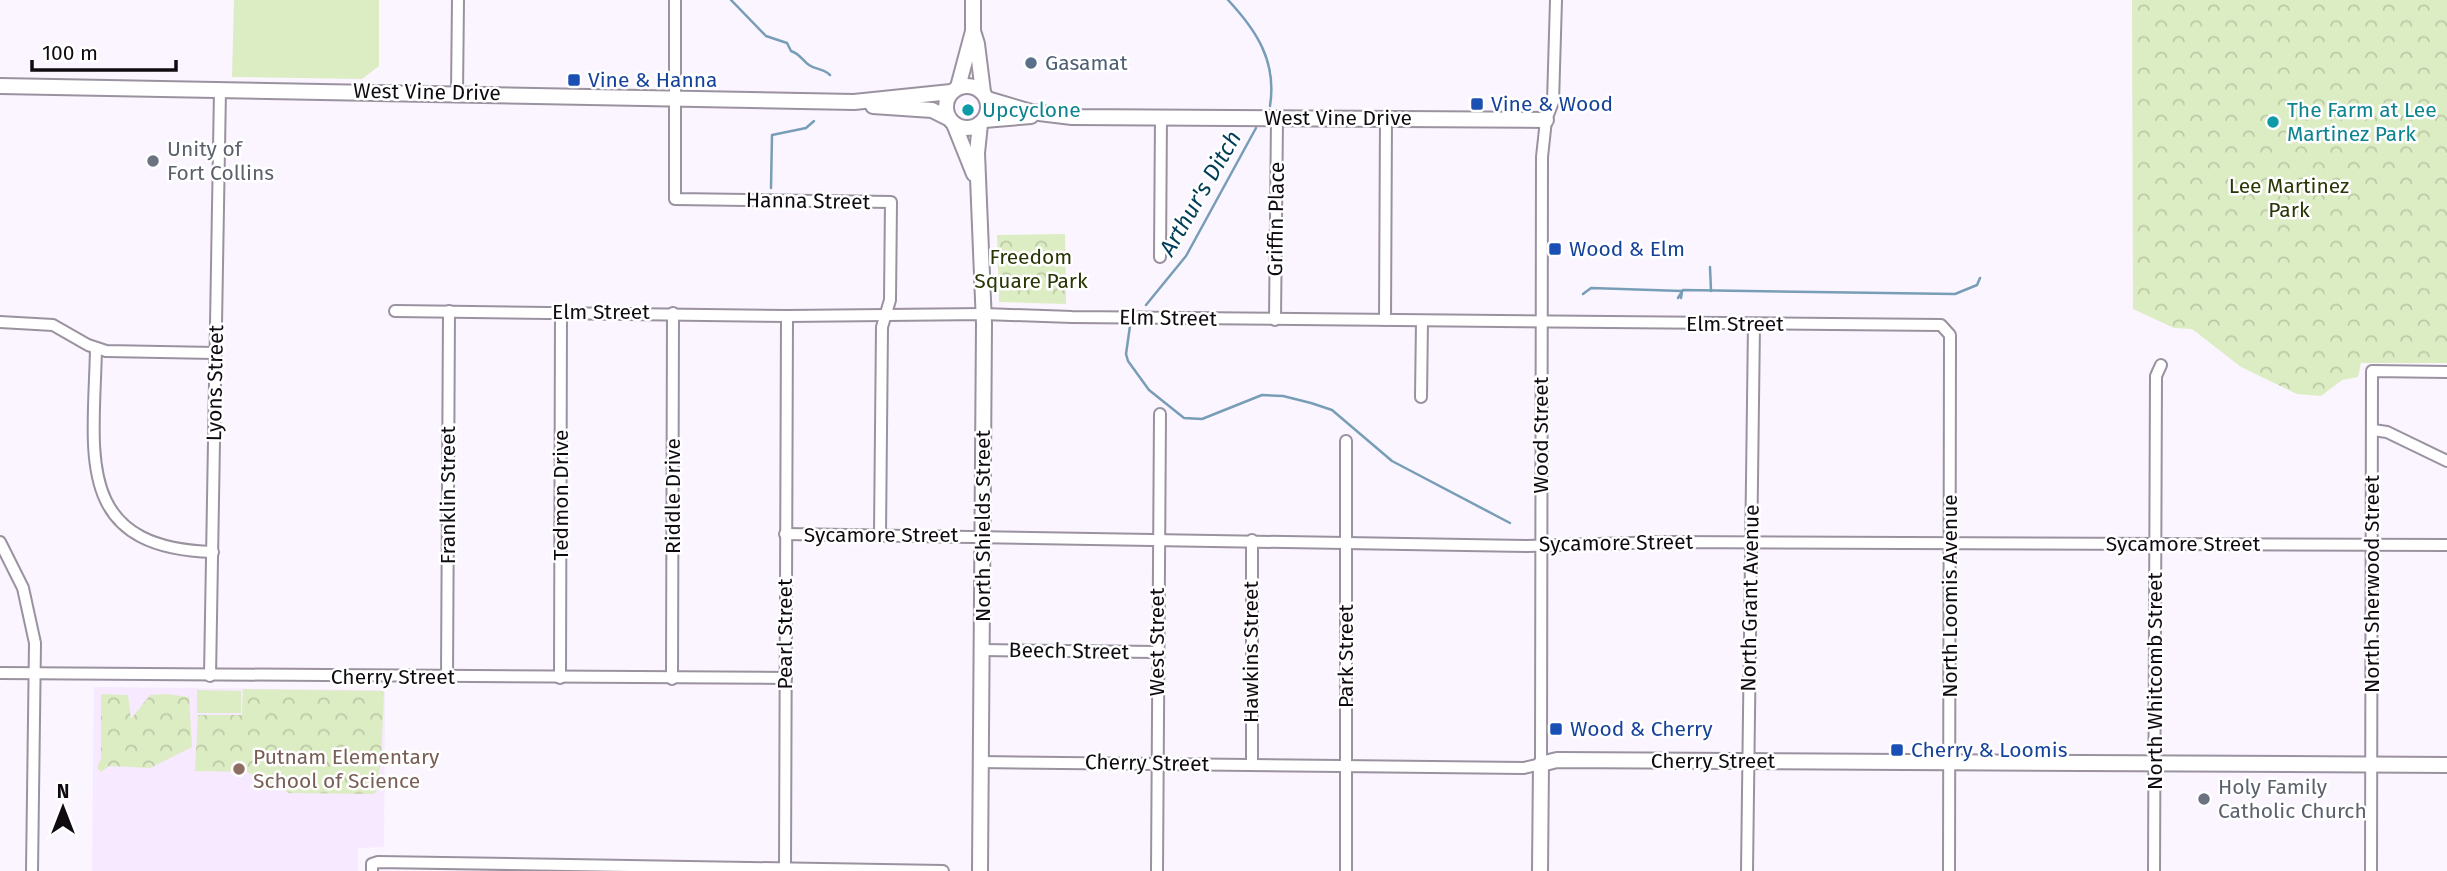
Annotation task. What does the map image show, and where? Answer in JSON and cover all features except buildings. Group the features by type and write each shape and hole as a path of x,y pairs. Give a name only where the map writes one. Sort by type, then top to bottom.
{"street":[{"path":"457,92 458,0"},
{"name":"Hanna Street","path":"675,0 675,199 891,202 890,300 882,327 880,534"},
{"path":"973,0 973,32 955,90 946,101 951,121 967,128 982,122 985,96 973,32"},
{"name":"Wood Street","path":"1540,871 1542,157 1546,120 1553,102 1556,0"},
{"name":"West Vine Drive","path":"0,86 457,92 855,102 955,90"},
{"path":"955,90 969,86 985,96"},
{"name":"Lyons Street","path":"210,676 220,90"},
{"name":"West Vine Drive","path":"985,96 1045,115"},
{"name":"West Vine Drive","path":"855,102 881,107 932,110 951,121"},
{"name":"West Vine Drive","path":"982,122 1045,115 1546,120"},
{"path":"1160,257 1161,117"},
{"name":"Griffin Place","path":"1275,320 1277,118"},
{"path":"1385,320 1386,118"},
{"name":"North Shields Street","path":"951,121 978,180"},
{"name":"North Shields Street","path":"980,871 984,314 977,144 982,122"},
{"name":"Elm Street","path":"395,311 787,316 984,314 1275,320 1941,325"},
{"name":"Franklin Street","path":"447,678 449,311"},
{"name":"Tedmon Drive","path":"560,678 561,312"},
{"name":"Riddle Drive","path":"672,679 673,313"},
{"name":"Pearl Street","path":"785,868 787,316"},
{"path":"1421,397 1422,321"},
{"path":"0,322 53,325 96,348 215,353"},
{"name":"North Grant Avenue","path":"1747,871 1754,324"},
{"name":"North Loomis Avenue","path":"1941,325 1950,335 1949,871"},
{"path":"96,348 93,460 99,487 107,504 124,525 155,545 182,551 213,552"},
{"name":"North Whitcomb Street","path":"2154,871 2157,376 2161,365"},
{"name":"North Sherwood Street","path":"2371,871 2372,371 2447,372"},
{"name":"West Street","path":"1157,871 1160,414"},
{"path":"2373,430 2387,432 2447,461"},
{"name":"Park Street","path":"1346,441 1346,871"},
{"name":"Sycamore Street","path":"785,534 1541,545 1751,542 2447,545"},
{"name":"Hawkins Street","path":"1252,540 1252,765"},
{"path":"0,542 17,574 30,615 34,674 32,871"},
{"name":"Beech Street","path":"982,650 1157,652"},
{"name":"Cherry Street","path":"0,673 447,678 786,678"},
{"name":"Cherry Street","path":"981,762 1525,768 1557,760 2447,765"},
{"path":"372,871 372,864 379,862 943,871"}],"shaded area":[{"name":"Putnam Elementary School of Science","path":"94,687 385,690 384,847 358,848 358,871 92,871"}],"green space":[{"path":"234,0 379,0 379,66 362,79 232,77"},
{"name":"Lee Martinez Park","path":"2132,0 2447,0 2447,363 2361,363 2358,377 2342,380 2321,396 2297,394 2241,367 2192,329 2174,328 2133,309"},
{"name":"Freedom Square Park","path":"1065,234 1066,304 999,302 997,235"},
{"path":"243,689 384,691 381,761 376,792 289,793 247,772 195,771 198,715 242,715"},
{"path":"197,690 241,691 241,713 197,713"},
{"path":"101,694 128,695 131,719 150,695 189,697 192,747 150,768 109,766 101,772 97,768 101,759"}],"waterway":[{"path":"731,0 766,36 787,43 791,51 809,65 830,75"},
{"name":"Arthur's Ditch","path":"1228,0 1248,23 1262,48 1270,75 1270,106"},
{"path":"771,188 772,135 806,128 814,121"},
{"name":"Arthur's Ditch","path":"1146,305 1186,256 1256,128"},
{"path":"1710,267 1711,291"},
{"path":"1678,298 1683,290 1955,294 1977,285 1980,278"},
{"path":"1583,294 1591,288 1682,291"},
{"path":"1681,298 1682,291"},
{"name":"Arthur's Ditch","path":"1130,326 1126,354 1128,361 1149,390 1184,418 1202,419 1262,395 1283,396 1311,403 1332,410 1392,461 1510,523"}],"place":[{"name":"Gasamat","path":"1031,63"},
{"name":"Vine & Hanna","path":"574,80"},
{"name":"Vine & Wood","path":"1477,104"},
{"name":"Upcyclone","path":"968,110"},
{"name":"The Farm at Lee Martinez Park","path":"2273,122"},
{"name":"Unity of Fort Collins","path":"153,161"},
{"name":"Wood & Elm","path":"1555,249"},
{"name":"Wood & Cherry","path":"1556,729"},
{"name":"Cherry & Loomis","path":"1897,750"},
{"name":"Putnam Elementary School of Science","path":"239,769"},
{"name":"Holy Family Catholic Church","path":"2204,799"}]}
